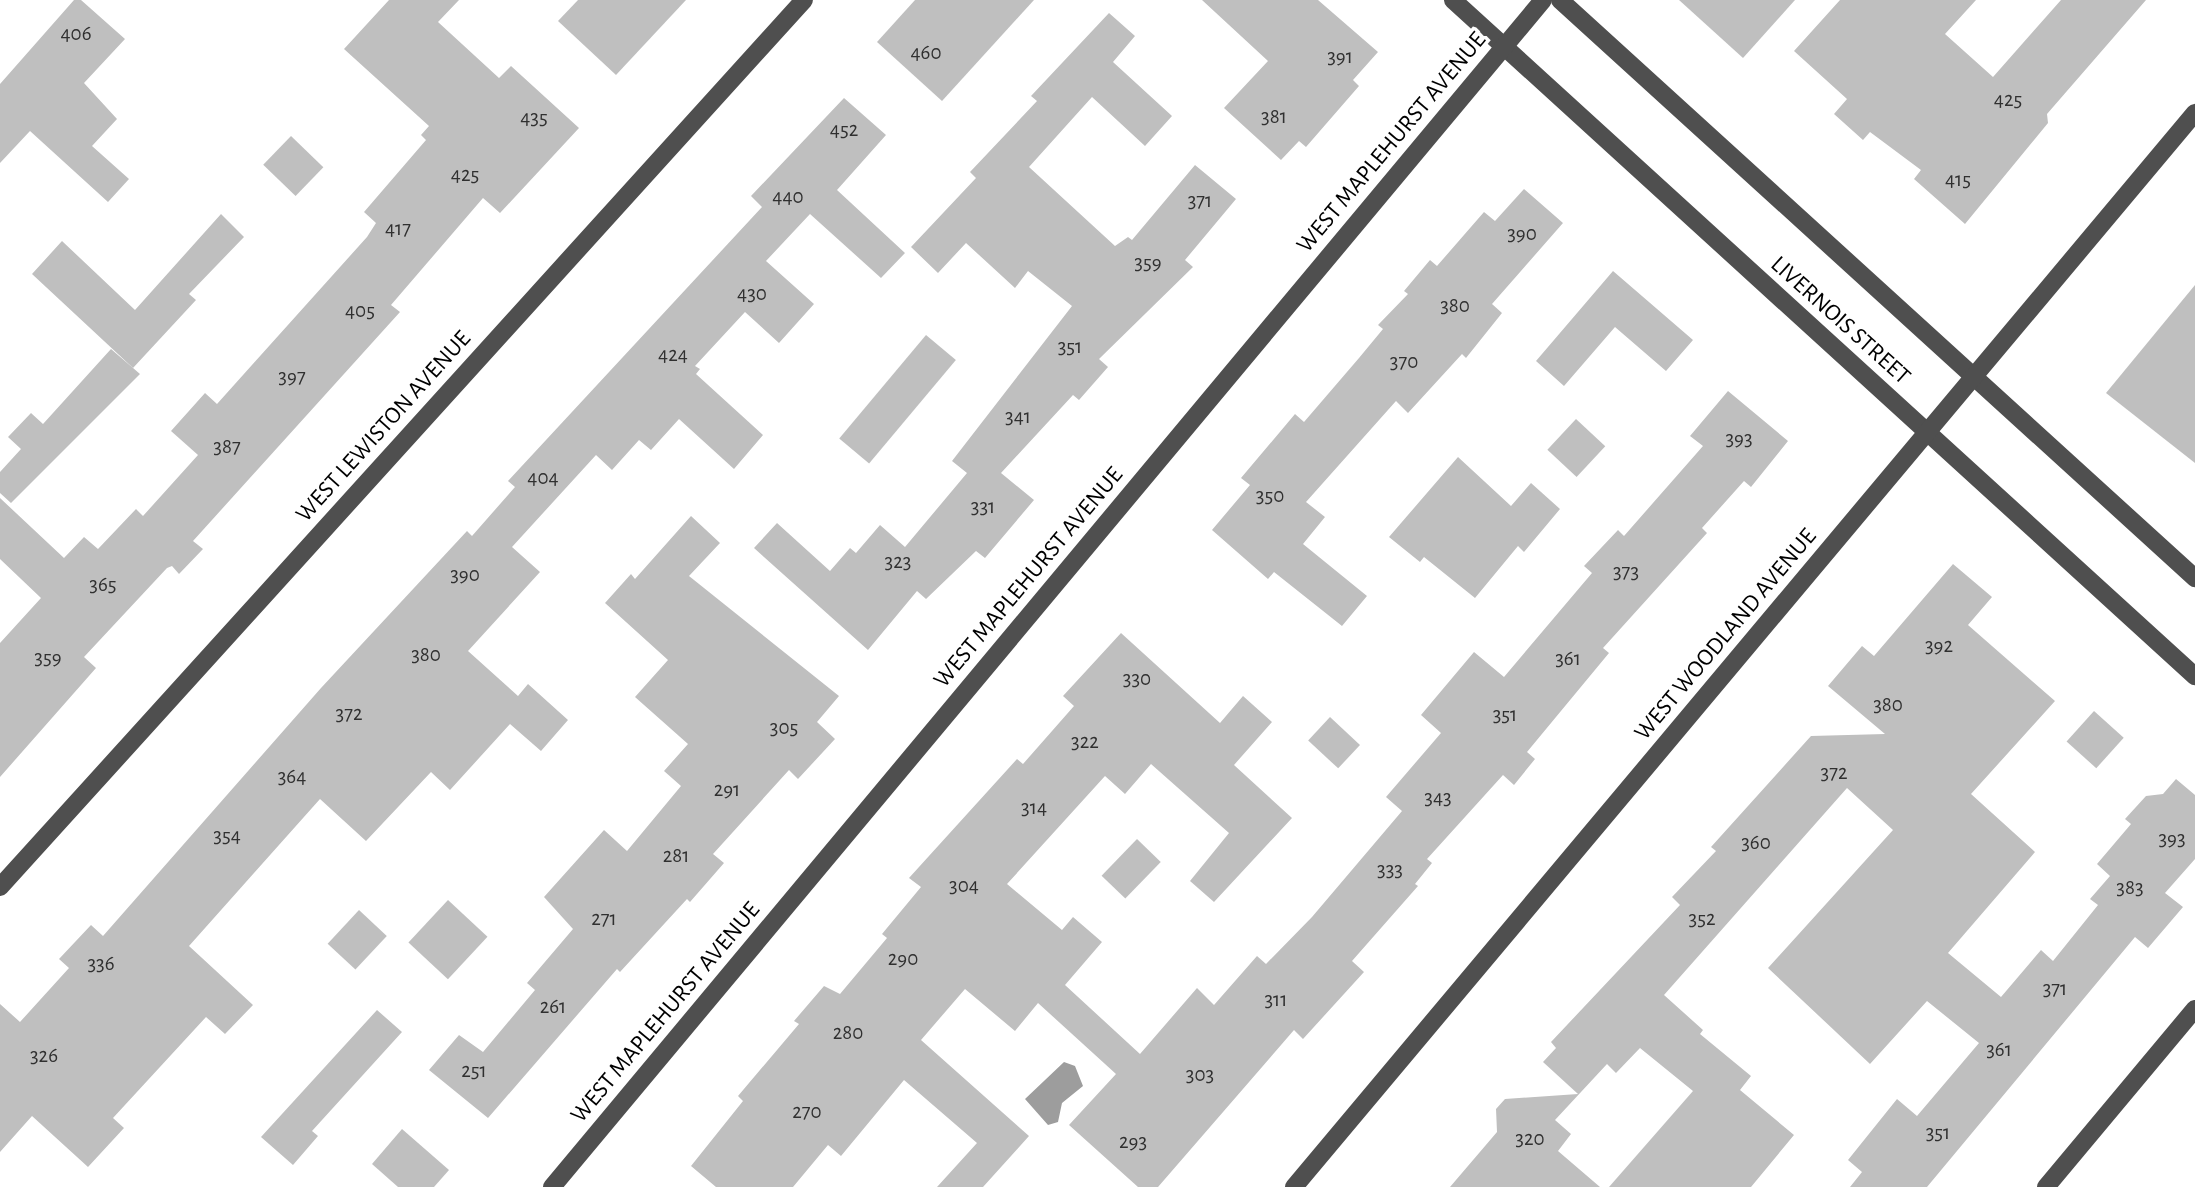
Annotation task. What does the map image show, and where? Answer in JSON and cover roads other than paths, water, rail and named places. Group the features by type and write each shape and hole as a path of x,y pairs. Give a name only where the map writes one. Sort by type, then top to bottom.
{"street":[{"name":"WEST LEWISTON AVENUE","path":"0,887 804,0"},
{"name":"LIVERNOIS STREET","path":"1453,0 2195,676"},
{"name":"WEST MAPLEHURST AVENUE","path":"552,1187 1543,0"},
{"name":"LIVERNOIS STREET","path":"1560,0 2195,578"},
{"name":"WEST WOODLAND AVENUE","path":"1294,1187 2195,113"},
{"path":"2046,1187 2195,1009"}]}
